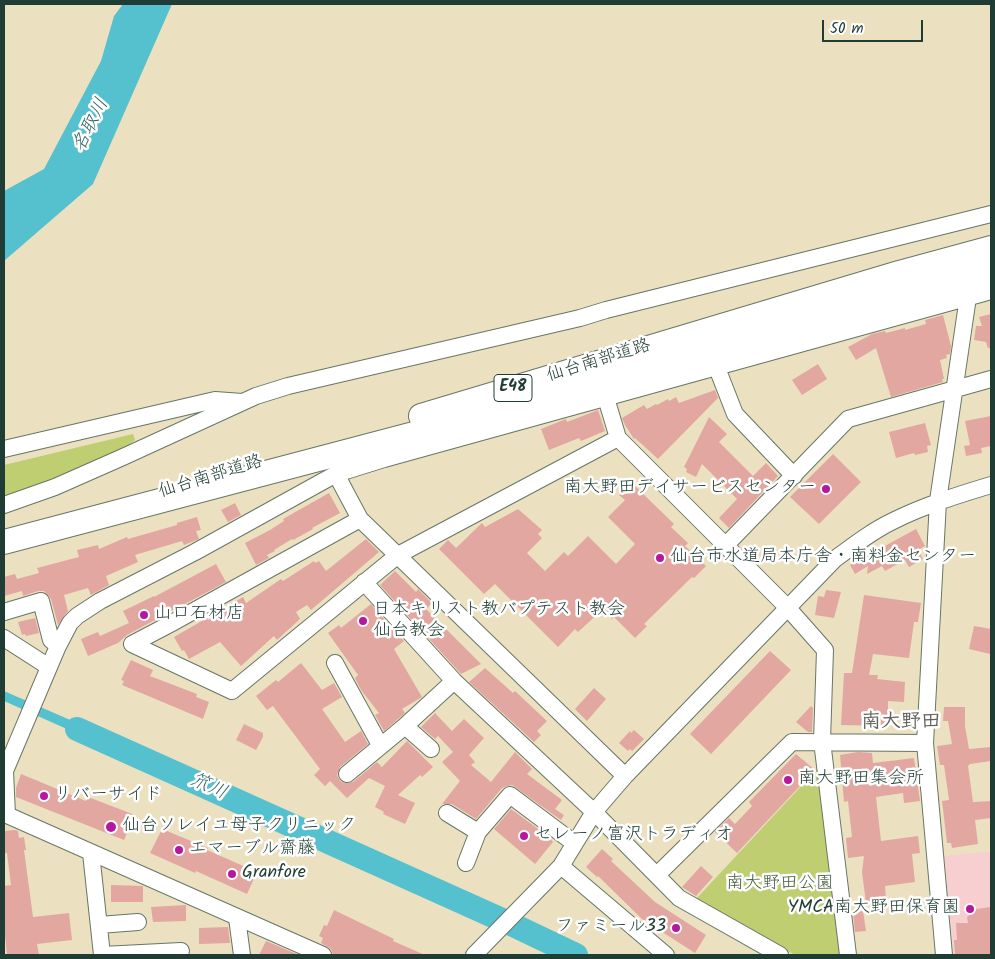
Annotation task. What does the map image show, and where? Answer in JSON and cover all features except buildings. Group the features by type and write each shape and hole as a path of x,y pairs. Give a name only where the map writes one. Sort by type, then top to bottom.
{"highway":[{"name":"仙台南部道路","path":"36,533 106,509 861,284 991,248"},
{"name":"仙台南部道路","path":"4,542 493,413 991,271"}],"street":[{"path":"4,506 64,483 256,396 288,386 580,318 991,214"},
{"path":"323,955 5,815 5,771 11,746 58,646 70,624 77,616 86,609 195,552 336,474 384,459 991,291"},
{"path":"944,955 925,743 938,501 968,297"},
{"path":"717,368 735,414 794,476"},
{"path":"725,546 848,419 991,379"},
{"path":"606,398 618,438 787,607 826,650 822,741 848,955"},
{"path":"4,449 215,400 245,402"},
{"path":"360,519 132,644 232,691 398,555 618,438"},
{"path":"336,474 360,519 625,776"},
{"path":"477,952 561,866 594,812 625,776 835,559 893,521 938,501 991,485"},
{"path":"364,582 454,681 594,812 680,898 780,955"},
{"path":"4,612 40,601 51,640 58,646"},
{"path":"4,638 47,671"},
{"path":"335,663 380,745"},
{"path":"347,774 405,726 454,681"},
{"path":"405,726 431,749"},
{"path":"657,876 792,742 925,743"},
{"path":"466,863 478,832 504,790 574,843"},
{"path":"447,813 478,832"},
{"path":"92,853 102,955 181,951"},
{"path":"561,866 666,955"},
{"path":"237,918 242,955"},
{"path":"99,925 138,922"}],"shaded area":[{"name":"YMCA南大野田保育園","path":"991,851 991,955 954,955 944,856"}],"green space":[{"path":"133,434 135,440 128,446 47,483 4,498 4,465"},
{"name":"南大野田公園","path":"819,767 842,955 795,955 696,899"}],"water":[{"name":"名取川","path":"123,4 172,4 93,184 4,261 4,191 44,169 101,61 114,16"},
{"path":"4,691 109,737 105,746 4,701"}],"waterway":[{"name":"笊川","path":"77,729 576,955"}],"place":[{"name":"南大野田デイサービスセンター","path":"826,489"},
{"name":"仙台市水道局本庁舎・南料金センター","path":"660,558"},
{"name":"山口石材店","path":"144,615"},
{"name":"日本キリスト教バプテスト教会 仙台教会","path":"363,621"},
{"name":"南大野田集会所","path":"788,780"},
{"name":"リバーサイド","path":"44,796"},
{"name":"仙台ソレイユ母子クリニック","path":"111,827"},
{"name":"セレーノ富沢トラディオ","path":"524,836"},
{"name":"エマーブル齋藤","path":"179,850"},
{"name":"Granfore","path":"232,874"},
{"name":"YMCA南大野田保育園","path":"970,909"},
{"name":"ファミール33","path":"676,928"}],"district":[{"name":"南大野田","path":"901,724"}]}
